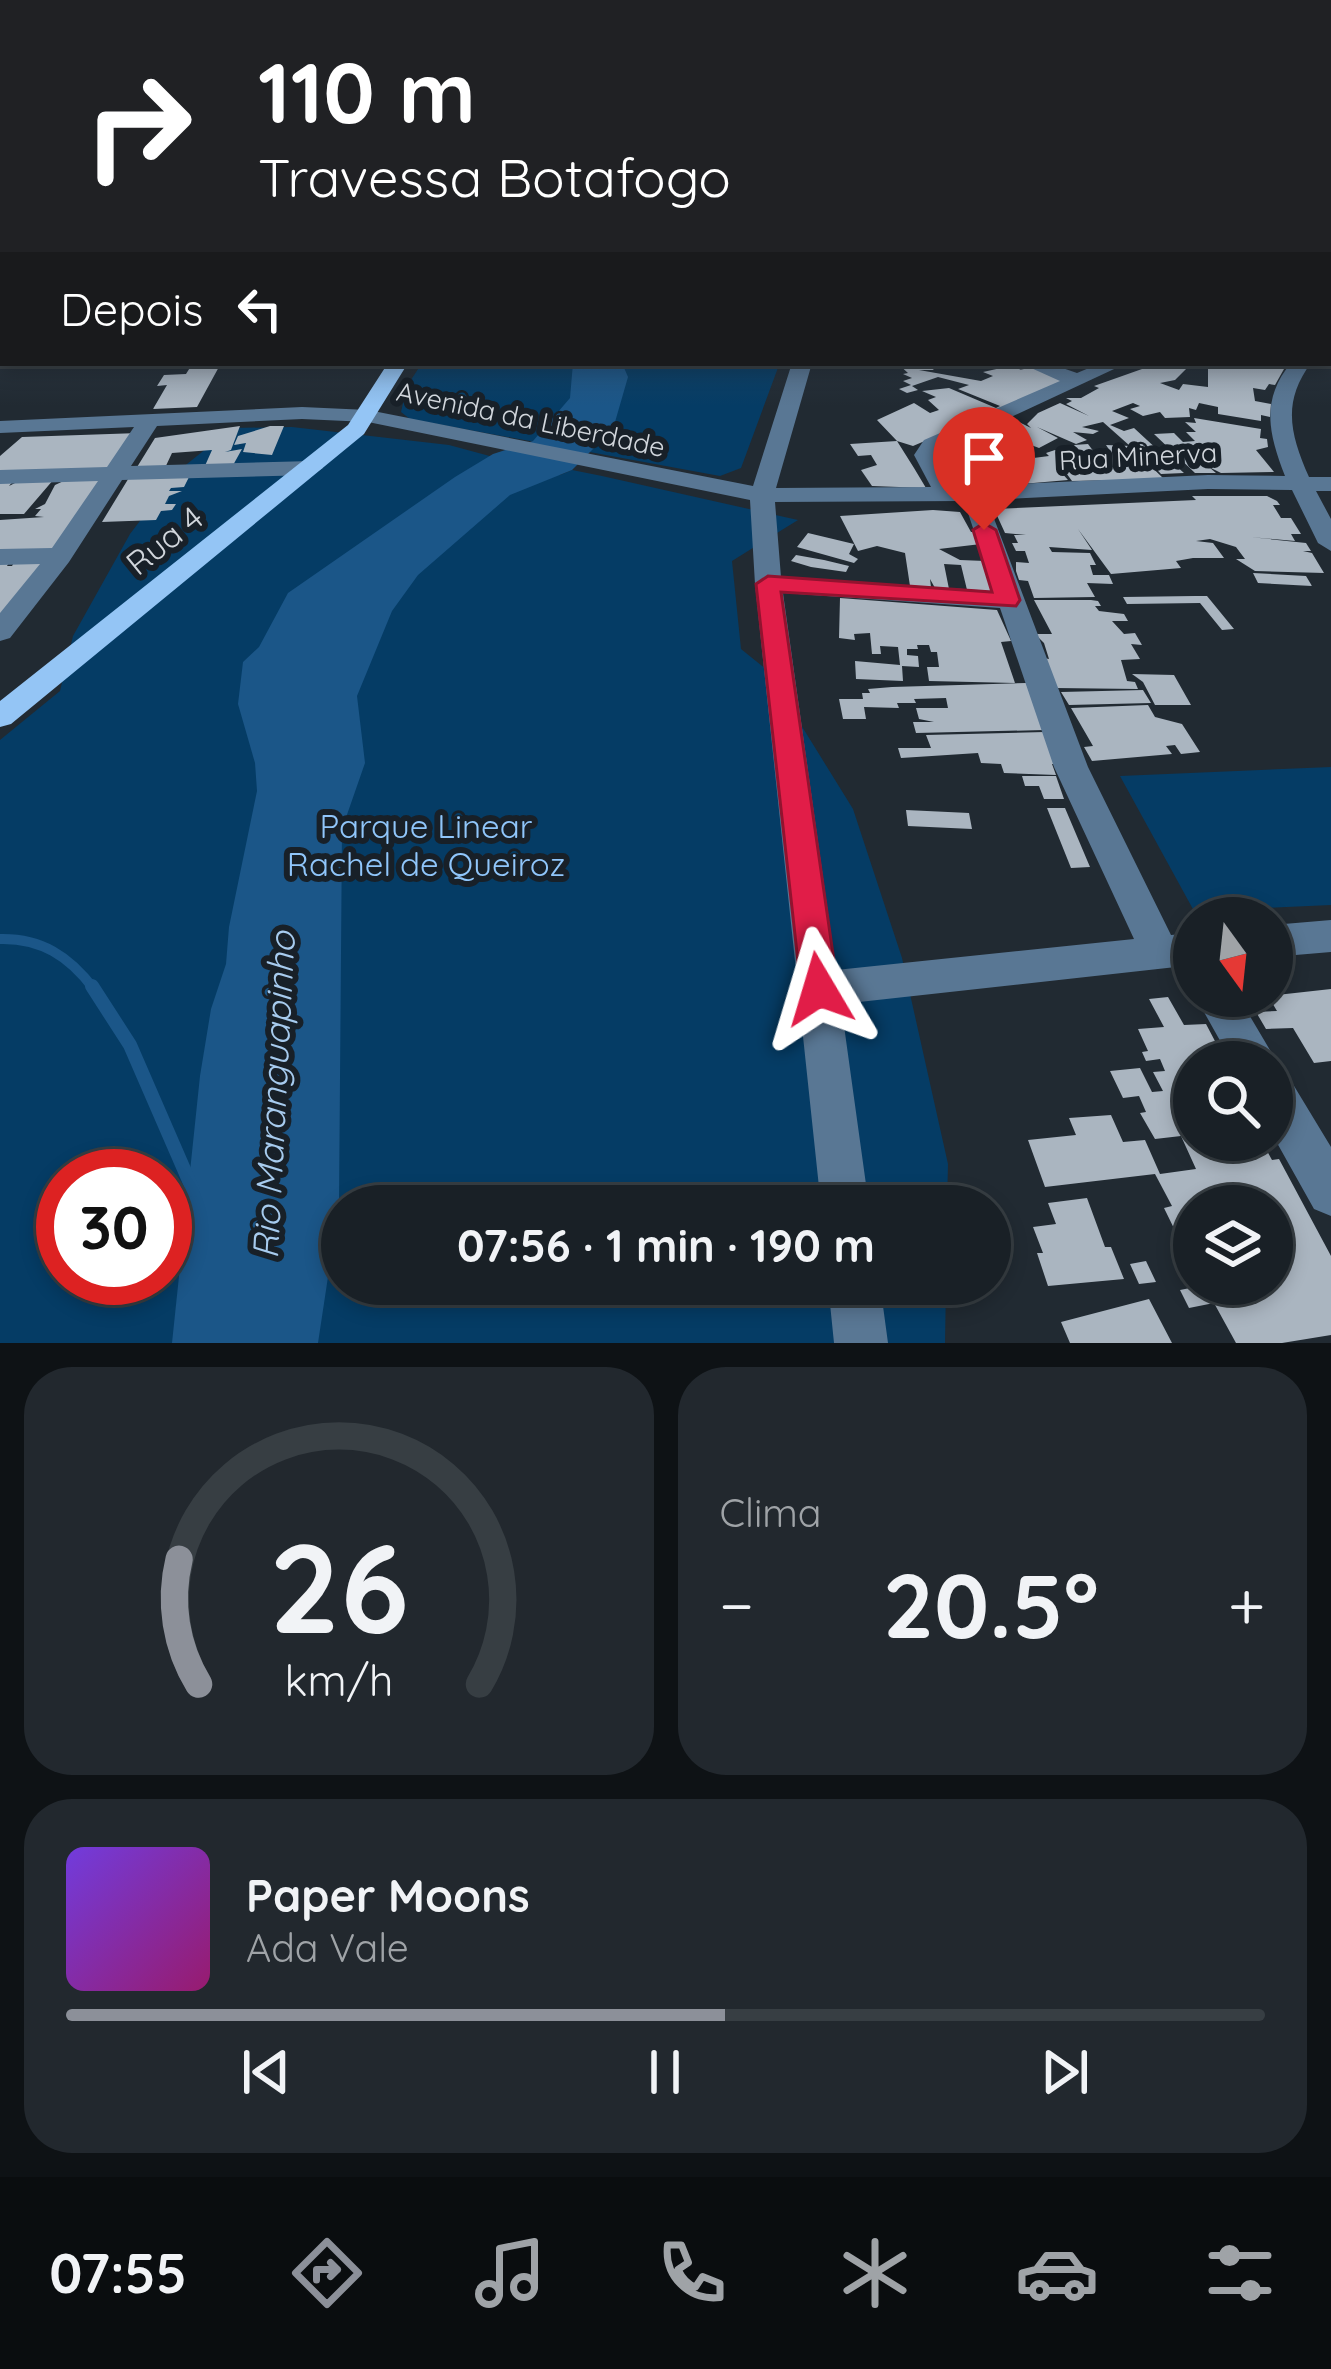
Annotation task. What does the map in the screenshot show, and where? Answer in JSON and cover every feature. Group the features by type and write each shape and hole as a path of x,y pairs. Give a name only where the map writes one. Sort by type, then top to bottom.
{"main road":[{"name":"Rua 4","path":"0,717 312,468 368,416 396,366"}],"street":[{"path":"801,366 762,495 768,584 842,1185"},
{"path":"1038,366 1079,381"},
{"path":"1111,366 932,445 926,455 960,494 1007,600 1071,767 1173,934"},
{"path":"1298,366 1280,392 1279,431 1331,543"},
{"name":"Avenida da Liberdade","path":"0,427 368,416 762,495"},
{"path":"0,632 60,556 150,420"},
{"path":"0,455 28,426"},
{"path":"0,477 312,468"},
{"name":"Rua Minerva","path":"762,495 1331,484"},
{"path":"0,557 60,556"},
{"path":"768,584 1007,600"},
{"path":"1293,939 1331,936"},
{"path":"819,989 1173,953"},
{"path":"1293,1127 1331,1192"},
{"path":"856,1305 861,1343"}],"green space":[{"path":"420,366 779,366 741,468 720,476 410,419 401,412 407,386"},
{"name":"Parque Linear Rachel de Queiroz","path":"292,427 449,445 560,475 572,470 798,520 732,561 741,649 767,670 853,809 902,958 948,1164 948,1185 321,1185 321,1305 946,1305 945,1343 0,1343 0,740 60,691 73,636 130,534 177,472 232,428"},
{"path":"1331,767 1331,905 1293,907 1293,897 1186,897 1120,776"}],"water":[{"name":"Rio Maranguapinho","path":"573,366 623,366 628,377 613,429 572,470 510,495 418,575 392,611 357,696 365,763 342,829 339,1185 321,1185 324,1305 318,1343 172,1343 176,1305 192,1305 192,1152 200,1076 257,791 255,763 238,704 243,662 259,647 288,593 455,477 493,454 533,441 570,398"}],"building":[{"path":"191,366 219,366 197,407 153,409 167,385 157,386 164,375 186,374"},
{"path":"900,366 932,366 934,370 919,370 981,381 993,376 983,372 1026,366 1019,370 1034,367 1068,380 913,446 897,441 877,420 914,403 930,413 939,410 928,400 936,397 922,391 949,388 1000,406 958,389 969,385 938,377 912,386 918,390 907,393 899,389 911,385 903,381 912,378 903,374 908,373"},
{"path":"1133,366 1188,367 1175,380 1160,383 1179,390 1183,384 1208,387 1208,366 1284,366 1275,385 1265,390 1253,388 1255,401 1271,404 1270,417 1261,415 1261,421 1218,414 1218,407 1199,403 1196,410 1189,408 1190,417 1165,418 1160,412 1143,416 1130,409 1140,406 1133,403 1112,411 1129,418 1110,425 1124,431 1134,428 1160,452 1138,454 1164,479 1072,481 1064,470 1060,471 1068,480 952,490 934,459 957,465 942,451 964,443 979,457 993,455 968,439 1017,421 1031,428 1027,424 1038,413 1060,403 1089,416 1066,404 1072,401 1066,398 1081,398 1099,388 1094,386 1142,369","holes":["1103,422 1130,446 1106,445 1110,451 1094,452 1088,444 1074,445 1082,455 1055,450 1046,453 1049,456 1011,461 999,451 1039,448 1058,438 1037,427 1076,444 1087,440 1073,432 1093,434 1099,431 1082,427"]},
{"path":"1194,418 1261,429 1260,438 1267,439 1268,447 1256,450 1274,472 1221,473 1209,467 1216,473 1195,473 1154,434 1174,433 1183,442 1195,441 1186,432 1196,432 1185,422 1196,423"},
{"path":"240,426 231,450 225,452 242,449 232,467 204,468 212,450 172,453 164,470 134,472 155,438"},
{"path":"284,426 272,455 243,452 246,443 234,445 238,436"},
{"path":"139,433 112,473 0,476 0,456 22,437"},
{"path":"897,441 926,488 872,486 861,470 877,465 871,455 858,456 850,444"},
{"path":"1164,455 1184,473 1161,474 1147,459"},
{"path":"191,473 184,487 171,488 169,491 182,491 169,496 165,504 176,504 172,510 161,511 156,520 102,522 130,476"},
{"path":"110,477 55,551 0,552 0,520 44,517 35,516 41,509 35,509 45,504 55,485 70,478"},
{"path":"0,479 15,479 9,486 23,479 54,479 24,514 0,514"},
{"path":"1192,496 1267,496 1277,501 1280,505 1273,505 1281,518 1291,518 1301,534 1291,534 1295,541 1250,537 1306,543 1311,551 1303,551 1312,553 1324,573 1255,571 1236,559 1245,559 1236,547 1210,539 1196,541 1213,543 1224,558 1193,558 1176,561 1181,568 1111,574 1078,529 1092,550 1049,547 1052,552 1090,553 1096,565 1090,565 1093,575 1109,575 1113,584 1087,583 1095,597 1034,598 1028,581 1019,580 1016,571 1016,562 1029,563 1025,551 1016,551 1012,543 1018,543 1014,535 1026,535 1005,533 994,509 1196,500"},
{"path":"960,512 971,532 976,532 981,544 939,549 960,560 985,561 994,596 968,594 961,565 944,564 949,589 935,588 930,579 931,587 910,586 905,553 877,546 858,551 840,516"},
{"path":"808,533 854,544 849,554 858,559 854,563 797,547"},
{"path":"796,555 849,566 846,572 811,567 791,561"},
{"path":"45,560 0,620 0,562 10,561 7,566 12,566 15,561"},
{"path":"1253,573 1306,576 1312,586 1258,583"},
{"path":"1207,596 1234,629 1222,630 1200,603 1127,604 1123,597"},
{"path":"840,598 997,610 1011,641 1001,642 1015,683 929,681 927,667 939,667 937,652 931,652 929,645 907,649 907,655 918,656 919,667 902,666 903,681 856,679 855,661 900,665 898,647 880,646 881,654 872,654 870,633 854,634 855,640 839,638"},
{"path":"1034,600 1098,601 1099,611 1124,614 1128,621 1112,621 1124,634 1135,633 1142,645 1131,644 1140,659 1121,660 1127,681 1135,682 1138,689 1055,688 1044,643 1035,634 1052,634"},
{"path":"1132,674 1174,675 1191,705 1155,705 1143,682"},
{"path":"1026,683 1044,730 916,733 913,722 934,722 919,719 916,708 948,708 946,698 914,699 916,703 897,703 899,708 864,707 866,719 843,719 839,699 863,699 868,689"},
{"path":"1143,690 1151,703 1069,705 1061,692"},
{"path":"1148,705 1155,717 1182,724 1200,752 1181,754 1175,745 1166,746 1172,754 1092,761 1084,747 1093,746 1071,708"},
{"path":"1045,732 1057,764 1052,764 1056,775 1004,773 1001,764 981,763 978,753 901,758 898,748 931,748 926,735"},
{"path":"1022,776 1056,776 1064,799 1044,799 1039,786 1025,786"},
{"path":"1047,808 1065,808 1090,867 1071,868"},
{"path":"906,810 969,813 972,829 908,826"},
{"path":"1331,989 1331,1061 1314,1063 1293,1028 1266,1029 1259,1017 1293,1017 1293,993"},
{"path":"1168,997 1173,1017 1179,1017 1184,1025 1206,1024 1215,1041 1173,1041 1173,1137 1155,1139 1140,1113 1146,1112 1139,1096 1123,1098 1110,1071 1140,1068 1152,1092 1163,1091 1153,1072 1165,1071 1160,1059 1146,1061 1142,1052 1148,1051 1138,1029 1164,1027 1149,999"},
{"path":"1111,1115 1123,1142 1145,1140 1160,1174 1196,1169 1192,1161 1280,1161 1293,1185 1173,1185 1173,1226 1164,1208 1172,1206 1155,1174 1045,1187 1028,1140 1076,1135 1069,1118"},
{"path":"1293,1185 1331,1256 1331,1335 1282,1343 1236,1343 1215,1305 1293,1305"},
{"path":"1087,1198 1105,1247 1111,1247 1124,1279 1048,1286 1033,1227 1056,1224 1048,1203"},
{"path":"1146,1261 1156,1282 1139,1284 1130,1264"},
{"path":"1149,1299 1172,1343 1070,1343 1061,1322"}],"waterway":[{"path":"0,939 53,951 94,989"},
{"path":"94,989 130,1045 193,1190"}],"route":[{"path":"819,989 768,584 1007,600 984,530"}]}
